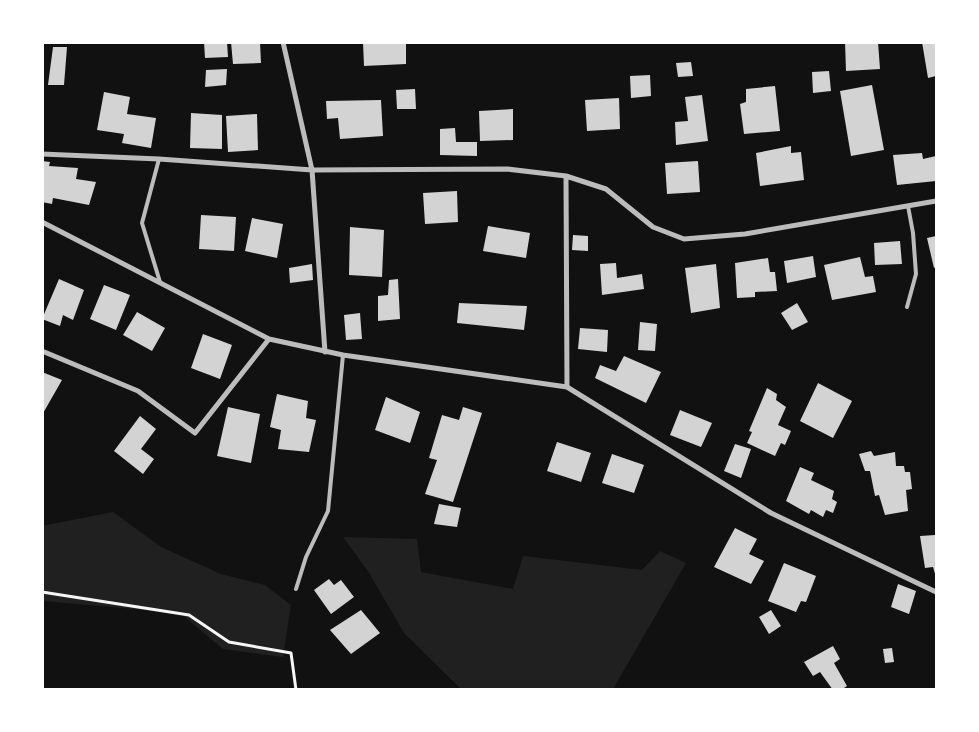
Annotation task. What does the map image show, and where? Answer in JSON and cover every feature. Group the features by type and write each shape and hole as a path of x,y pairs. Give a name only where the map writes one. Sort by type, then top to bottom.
{"street":[{"path":"283,42 312,170 325,352"},
{"path":"42,154 159,159 312,170 507,169 566,176 606,189 653,227 684,239 745,234 936,201"},
{"path":"566,176 568,387"},
{"path":"42,222 269,339 343,355 568,387 771,514 936,592"},
{"path":"42,351 138,391 195,433 269,339"}],"lane":[{"path":"159,159 142,223 160,282"},
{"path":"907,307 916,274 913,233 908,206"},
{"path":"296,589 306,557 328,511 343,355"}],"path":[{"path":"42,592 189,615 229,642 292,653 296,690"}],"shaded area":[{"path":"113,512 161,547 221,574 265,585 291,605 283,657 223,649 180,613 43,601 42,526"},
{"path":"343,537 417,539 421,572 513,589 523,556 642,570 660,551 686,563 613,689 461,689 404,633 368,571"}],"building":[{"path":"204,42 227,42 228,57 205,58"},
{"path":"231,42 260,42 261,63 233,64"},
{"path":"363,42 406,42 406,64 364,66"},
{"path":"845,42 878,42 880,69 846,71"},
{"path":"922,42 936,42 936,76 928,78"},
{"path":"53,47 67,47 64,85 48,85"},
{"path":"691,62 693,76 678,77 676,63"},
{"path":"227,69 226,85 205,87 206,70"},
{"path":"829,71 831,91 813,93 812,72"},
{"path":"650,75 651,96 631,98 630,76"},
{"path":"872,85 884,150 851,156 840,91"},
{"path":"775,86 780,131 744,134 740,104 746,102 746,89"},
{"path":"415,89 416,109 397,109 396,90"},
{"path":"104,92 130,97 127,114 156,118 151,148 122,143 124,134 97,130"},
{"path":"702,95 708,141 676,145 675,122 688,121 685,97"},
{"path":"619,98 620,129 587,131 585,100"},
{"path":"381,100 383,136 340,139 338,118 327,119 326,101"},
{"path":"513,109 513,140 480,141 479,111"},
{"path":"191,113 222,115 222,149 190,148"},
{"path":"257,114 258,150 228,152 226,116"},
{"path":"455,128 456,142 477,142 477,156 440,155 440,129"},
{"path":"791,146 791,153 801,152 804,180 760,186 756,153"},
{"path":"922,153 923,159 936,156 936,181 897,185 893,155"},
{"path":"42,161 50,162 49,166 78,168 76,179 96,182 89,205 53,198 52,204 42,202"},
{"path":"698,161 700,192 667,194 665,163"},
{"path":"457,191 458,222 425,224 423,193"},
{"path":"201,215 236,217 234,251 199,249"},
{"path":"252,218 283,224 277,258 245,251"},
{"path":"488,226 530,233 526,258 483,251"},
{"path":"350,227 384,230 382,277 349,275"},
{"path":"573,235 588,236 588,251 572,250"},
{"path":"936,236 936,267 934,268 927,238"},
{"path":"900,241 902,264 875,265 874,243"},
{"path":"813,256 816,277 787,283 784,261"},
{"path":"860,257 865,277 873,276 876,292 832,300 824,265"},
{"path":"768,258 770,272 775,272 777,291 755,292 755,297 737,298 735,263"},
{"path":"616,263 617,278 642,274 644,289 602,295 600,264"},
{"path":"312,264 313,280 290,283 289,268"},
{"path":"716,264 720,308 691,313 685,268"},
{"path":"59,279 84,290 73,320 63,315 60,326 42,319"},
{"path":"398,279 400,319 378,321 378,296 388,295 389,280"},
{"path":"104,285 130,295 116,330 90,319"},
{"path":"459,303 527,306 524,330 457,323"},
{"path":"797,303 808,322 792,330 781,313"},
{"path":"137,312 165,328 152,351 123,335"},
{"path":"360,313 362,339 346,340 344,315"},
{"path":"640,322 657,324 655,351 638,350"},
{"path":"580,328 608,330 607,352 578,349"},
{"path":"203,334 232,345 220,379 191,368"},
{"path":"624,356 661,372 646,403 595,378 600,365 616,371"},
{"path":"42,372 62,380 42,415"},
{"path":"818,383 852,401 833,438 800,421"},
{"path":"767,388 777,394 776,400 786,407 778,425 791,431 785,445 781,443 775,456 747,443 752,432 749,431"},
{"path":"277,394 308,401 306,418 316,420 309,452 278,449 281,430 270,427"},
{"path":"386,397 420,412 410,443 375,430"},
{"path":"228,407 260,414 251,463 217,456"},
{"path":"463,407 482,413 453,502 425,494 437,460 429,458 442,415 459,420"},
{"path":"680,410 712,423 701,447 670,435"},
{"path":"140,416 156,429 141,449 154,459 143,474 114,451"},
{"path":"557,442 591,453 581,482 547,471"},
{"path":"735,444 751,449 741,478 724,471"},
{"path":"871,451 874,456 895,452 896,466 904,466 905,472 910,472 912,489 906,490 908,511 885,515 879,495 875,496 870,471 865,471 859,454"},
{"path":"612,454 644,465 634,493 602,483"},
{"path":"800,467 814,473 811,480 834,491 832,499 837,502 833,513 826,510 823,517 811,510 809,514 786,501"},
{"path":"439,504 461,508 457,527 434,524"},
{"path":"735,528 757,539 749,554 764,561 751,584 714,567"},
{"path":"935,535 936,577 933,567 925,568 920,536"},
{"path":"784,563 816,576 806,602 801,601 796,612 768,601"},
{"path":"329,579 334,585 341,580 354,597 331,614 314,590"},
{"path":"898,584 916,591 909,614 891,607"},
{"path":"361,610 380,633 351,654 330,630"},
{"path":"771,610 781,626 769,634 759,617"},
{"path":"833,646 840,659 834,663 847,686 841,690 833,690 820,672 813,676 804,662"},
{"path":"892,648 894,662 885,663 883,649"}]}
